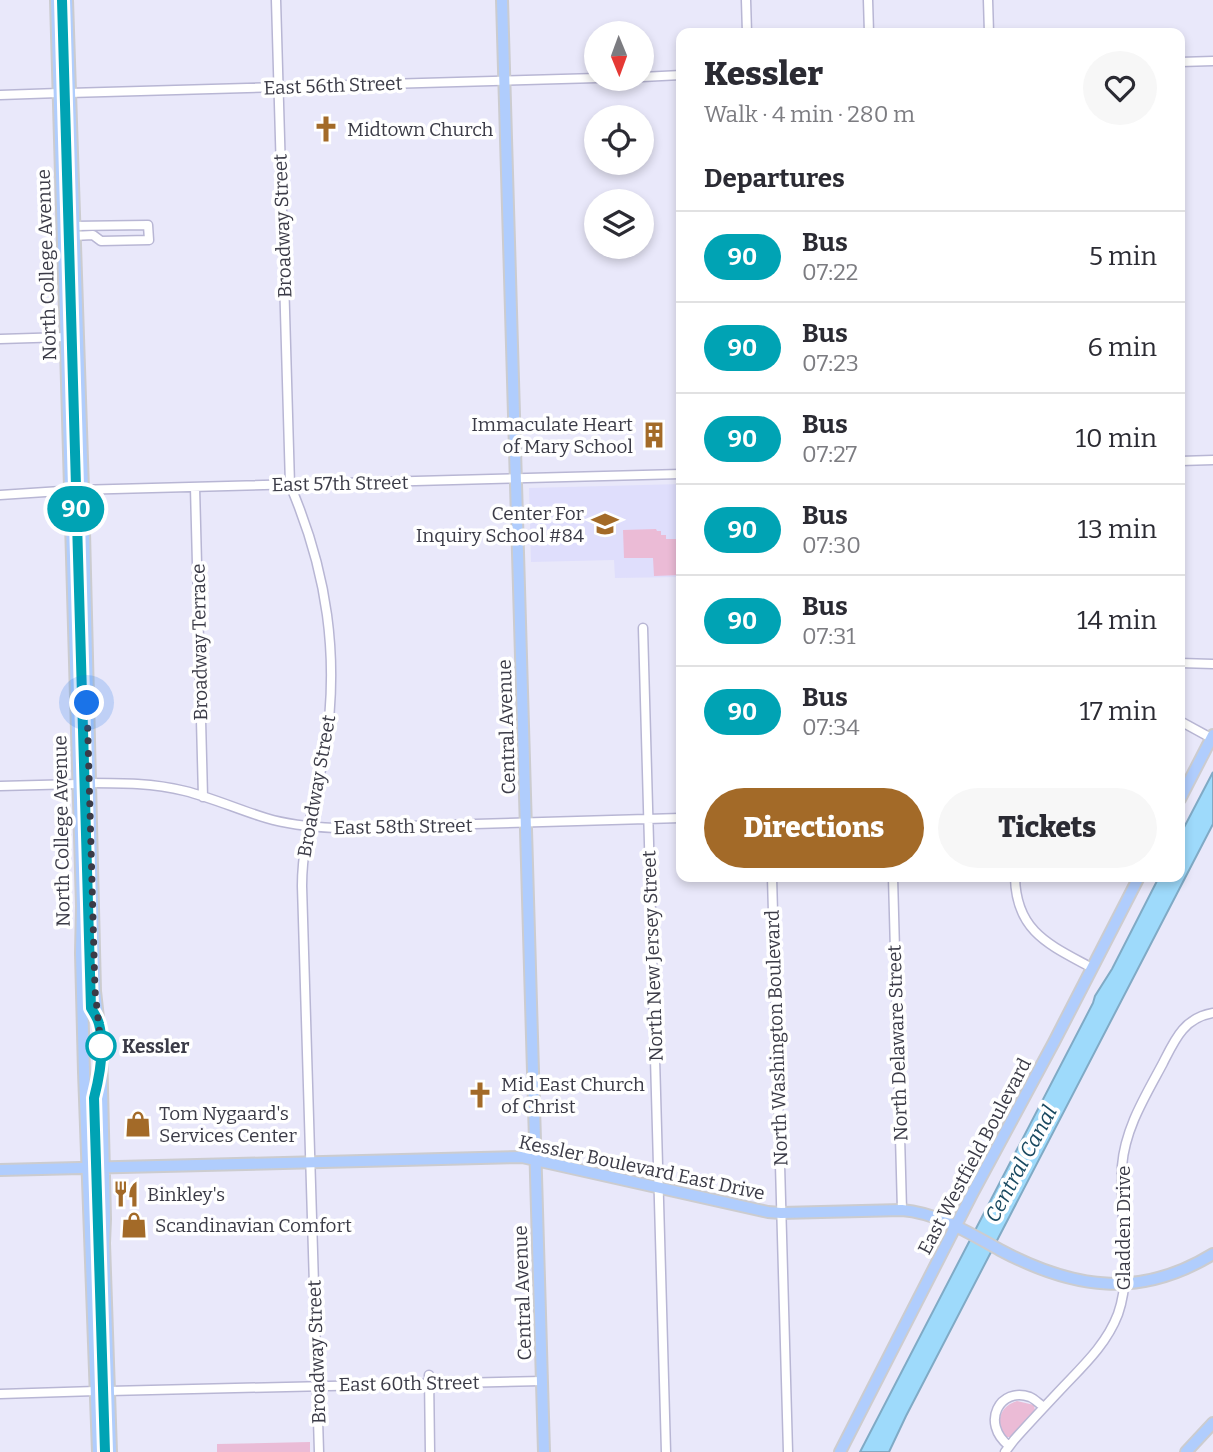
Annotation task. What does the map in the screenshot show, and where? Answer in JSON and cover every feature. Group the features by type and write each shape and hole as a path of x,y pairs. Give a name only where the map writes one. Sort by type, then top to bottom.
{"main road":[{"name":"North College Avenue","path":"56,0 73,231 83,490 84,784 81,953 98,1452"},
{"name":"North College Avenue","path":"66,0 64,93 69,490 95,990 101,1045 111,1452"},
{"name":"Central Avenue","path":"502,0 544,1452"},
{"path":"1185,789 1212,736"},
{"name":"East Westfield Boulevard","path":"840,1452 1136,882"},
{"name":"Kessler Boulevard East Drive","path":"0,1170 515,1157 768,1212 902,1210 930,1215 1040,1268 1065,1278 1097,1284 1125,1284 1181,1272 1213,1254"},
{"path":"1186,1452 1213,1423"}],"street":[{"name":"Broadway Street","path":"276,0 290,485 318,562 330,639 331,688 328,727 302,864 319,1452"},
{"path":"746,0 747,28"},
{"path":"868,0 869,28"},
{"path":"988,0 989,28"},
{"path":"1185,62 1213,61"},
{"path":"654,76 676,75"},
{"name":"East 56th Street","path":"0,95 584,78"},
{"path":"73,231 148,225 149,240 101,241 93,230"},
{"path":"0,339 66,337"},
{"path":"1185,461 1213,460"},
{"name":"East 57th Street","path":"0,495 69,490 676,474"},
{"name":"Broadway Terrace","path":"195,487 203,796"},
{"name":"North New Jersey Street","path":"643,628 666,1452"},
{"path":"1185,663 1213,664"},
{"path":"1185,723 1212,736"},
{"name":"East 58th Street","path":"0,786 139,783 203,796 268,819 308,827 347,829 676,818"},
{"name":"North Washington Boulevard","path":"772,882 788,1452"},
{"name":"North Delaware Street","path":"893,882 902,1210"},
{"path":"1016,882 1018,903 1031,927 1049,945 1092,968"},
{"name":"Gladden Drive","path":"1044,1407 1025,1396 1009,1398 1002,1402 996,1413 995,1426 1007,1449 1107,1337 1118,1313 1125,1284 1121,1177 1127,1139 1177,1035 1190,1022 1213,1013"},
{"path":"429,1379 430,1452"},
{"name":"East 60th Street","path":"109,1391 429,1379 542,1381"},
{"path":"0,1394 96,1391"}],"shaded area":[{"name":"Center For Inquiry School #84","path":"676,484 676,577 615,578 614,560 531,562 529,488"},
{"path":"656,529 661,531 661,535 666,535 666,539 676,539 676,575 654,576 653,558 624,558 623,530"},
{"path":"1017,1401 1034,1405 1035,1411 1011,1437 1006,1437 1000,1426 1001,1416 1006,1407"},
{"path":"310,1442 310,1452 217,1452 217,1444"}],"water":[{"name":"Central Canal","path":"1213,772 1213,824 1185,878 1185,825"},
{"name":"Central Canal","path":"1156,882 1183,882 889,1452 860,1452 1095,996 1112,969"}],"bus line":[{"name":"90","path":"62,0 91,1008 99,1023 101,1045 101,1072 94,1098 105,1452"}],"place":[{"name":"Midtown Church","path":"326,129"},
{"name":"Immaculate Heart of Mary School","path":"654,435"},
{"name":"Center For Inquiry School #84","path":"605,524"},
{"name":"Kessler","path":"101,1046"},
{"name":"Mid East Church of Christ","path":"480,1095"},
{"name":"Tom Nygaard's Services Center","path":"138,1124"},
{"name":"Binkley's","path":"126,1194"},
{"name":"Scandinavian Comfort","path":"134,1225"}],"route":[{"path":"87,703 95,990 101,1046"}]}
